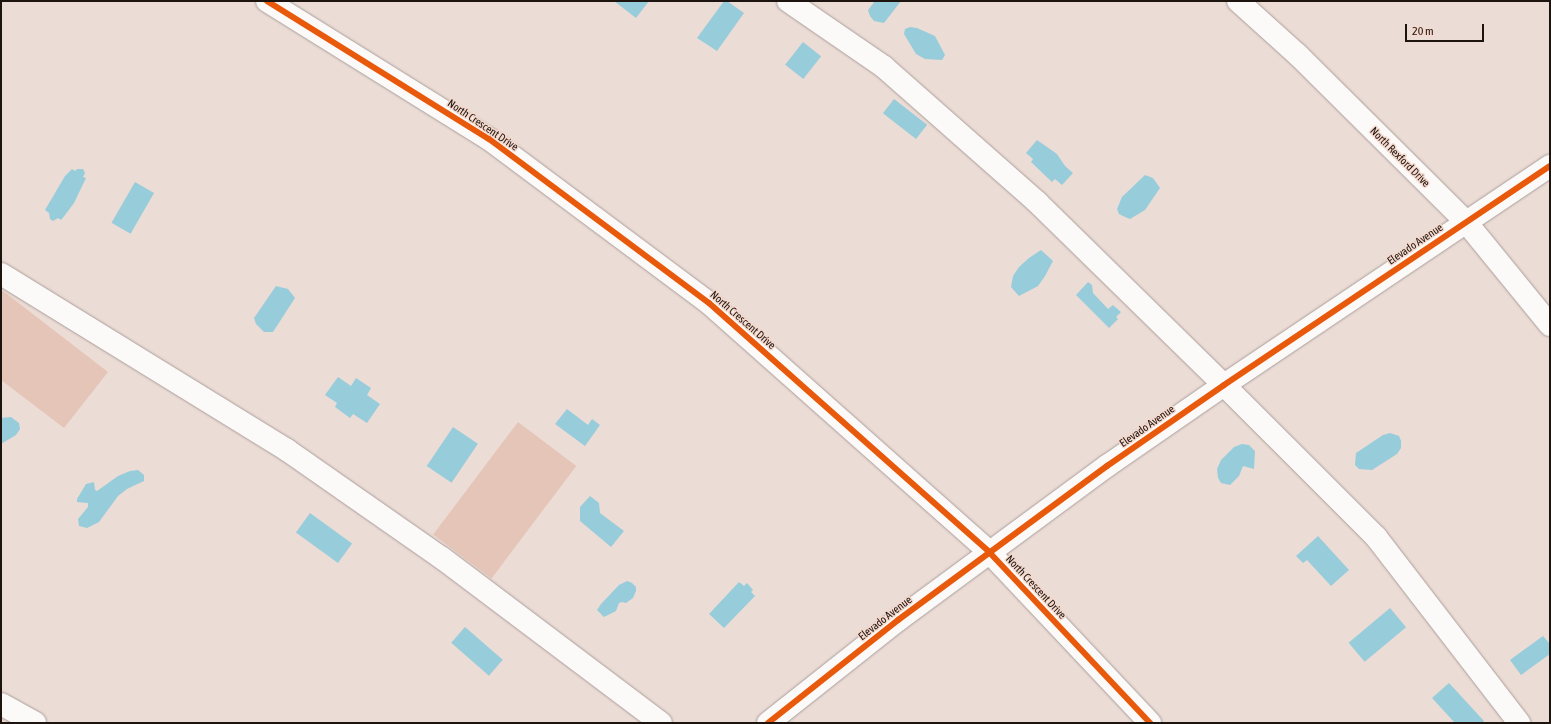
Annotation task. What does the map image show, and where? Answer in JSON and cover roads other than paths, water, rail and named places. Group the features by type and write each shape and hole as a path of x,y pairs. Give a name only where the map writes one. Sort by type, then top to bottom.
{"street":[{"name":"North Crescent Drive","path":"267,1 489,139 709,303 989,552 1150,723"},
{"path":"788,1 884,67 1037,202 1224,385 1376,537 1519,723"},
{"name":"North Rexford Drive","path":"1238,1 1298,55 1466,222 1550,325"},
{"name":"Elevado Avenue","path":"768,723 898,620 989,552 1224,385 1550,166"},
{"path":"1,274 287,450 442,558 661,723"},
{"path":"1,704 35,723"}],"water":[{"path":"614,1 649,1 636,18"},
{"path":"724,1 727,1 744,13 717,51 697,38"},
{"path":"875,1 901,1 884,23 874,21 870,16 868,10"},
{"path":"910,27 917,28 935,36 945,55 942,60 925,59 916,54 904,34 905,29"},
{"path":"803,42 821,56 803,79 785,65"},
{"path":"894,99 927,125 916,139 883,113"},
{"path":"1037,140 1057,154 1065,166 1073,173 1062,185 1055,179 1052,182 1031,162 1033,159 1026,153"},
{"path":"72,169 75,171 77,169 83,169 85,173 83,177 86,178 74,203 65,215 61,220 58,218 53,221 50,219 49,213 45,210 65,176"},
{"path":"1145,175 1153,178 1160,188 1145,210 1130,219 1119,214 1117,209 1122,197"},
{"path":"135,182 154,193 131,234 112,223"},
{"path":"1041,250 1053,261 1038,286 1019,296 1011,287 1013,276 1019,267"},
{"path":"1088,282 1092,285 1093,293 1108,309 1113,305 1121,312 1116,317 1118,319 1109,328 1076,295"},
{"path":"276,286 288,289 295,298 273,332 264,332 256,324 254,318"},
{"path":"338,377 351,386 356,378 371,388 367,395 380,404 367,423 353,414 350,418 335,407 337,403 325,395"},
{"path":"567,409 588,425 592,419 600,425 585,446 555,424"},
{"path":"11,417 19,423 20,429 16,435 1,444 1,418"},
{"path":"453,427 478,444 452,483 427,466"},
{"path":"1390,433 1399,436 1401,441 1401,448 1397,454 1372,470 1359,469 1355,465 1356,453 1383,435"},
{"path":"1242,444 1249,445 1255,451 1254,469 1243,466 1239,476 1230,485 1221,483 1218,478 1217,469 1221,460 1234,447"},
{"path":"138,470 144,475 144,481 127,489 118,496 99,522 87,528 79,526 78,519 88,507 88,503 77,502 77,499 86,484 94,482 95,490 97,491 118,476 130,471"},
{"path":"590,496 599,503 600,513 624,531 611,547 580,521 580,507"},
{"path":"310,513 352,544 338,563 296,532"},
{"path":"1318,536 1349,570 1331,586 1307,560 1303,563 1296,556"},
{"path":"627,581 636,587 633,598 626,603 619,603 616,611 604,617 597,610 619,585"},
{"path":"739,582 744,586 747,583 753,590 751,592 755,596 724,628 709,614"},
{"path":"1390,608 1406,627 1365,662 1349,643"},
{"path":"465,627 503,660 489,676 451,643"},
{"path":"1543,636 1550,644 1550,654 1521,675 1510,660"},
{"path":"1449,683 1484,721 1482,723 1455,723 1432,698"}]}
